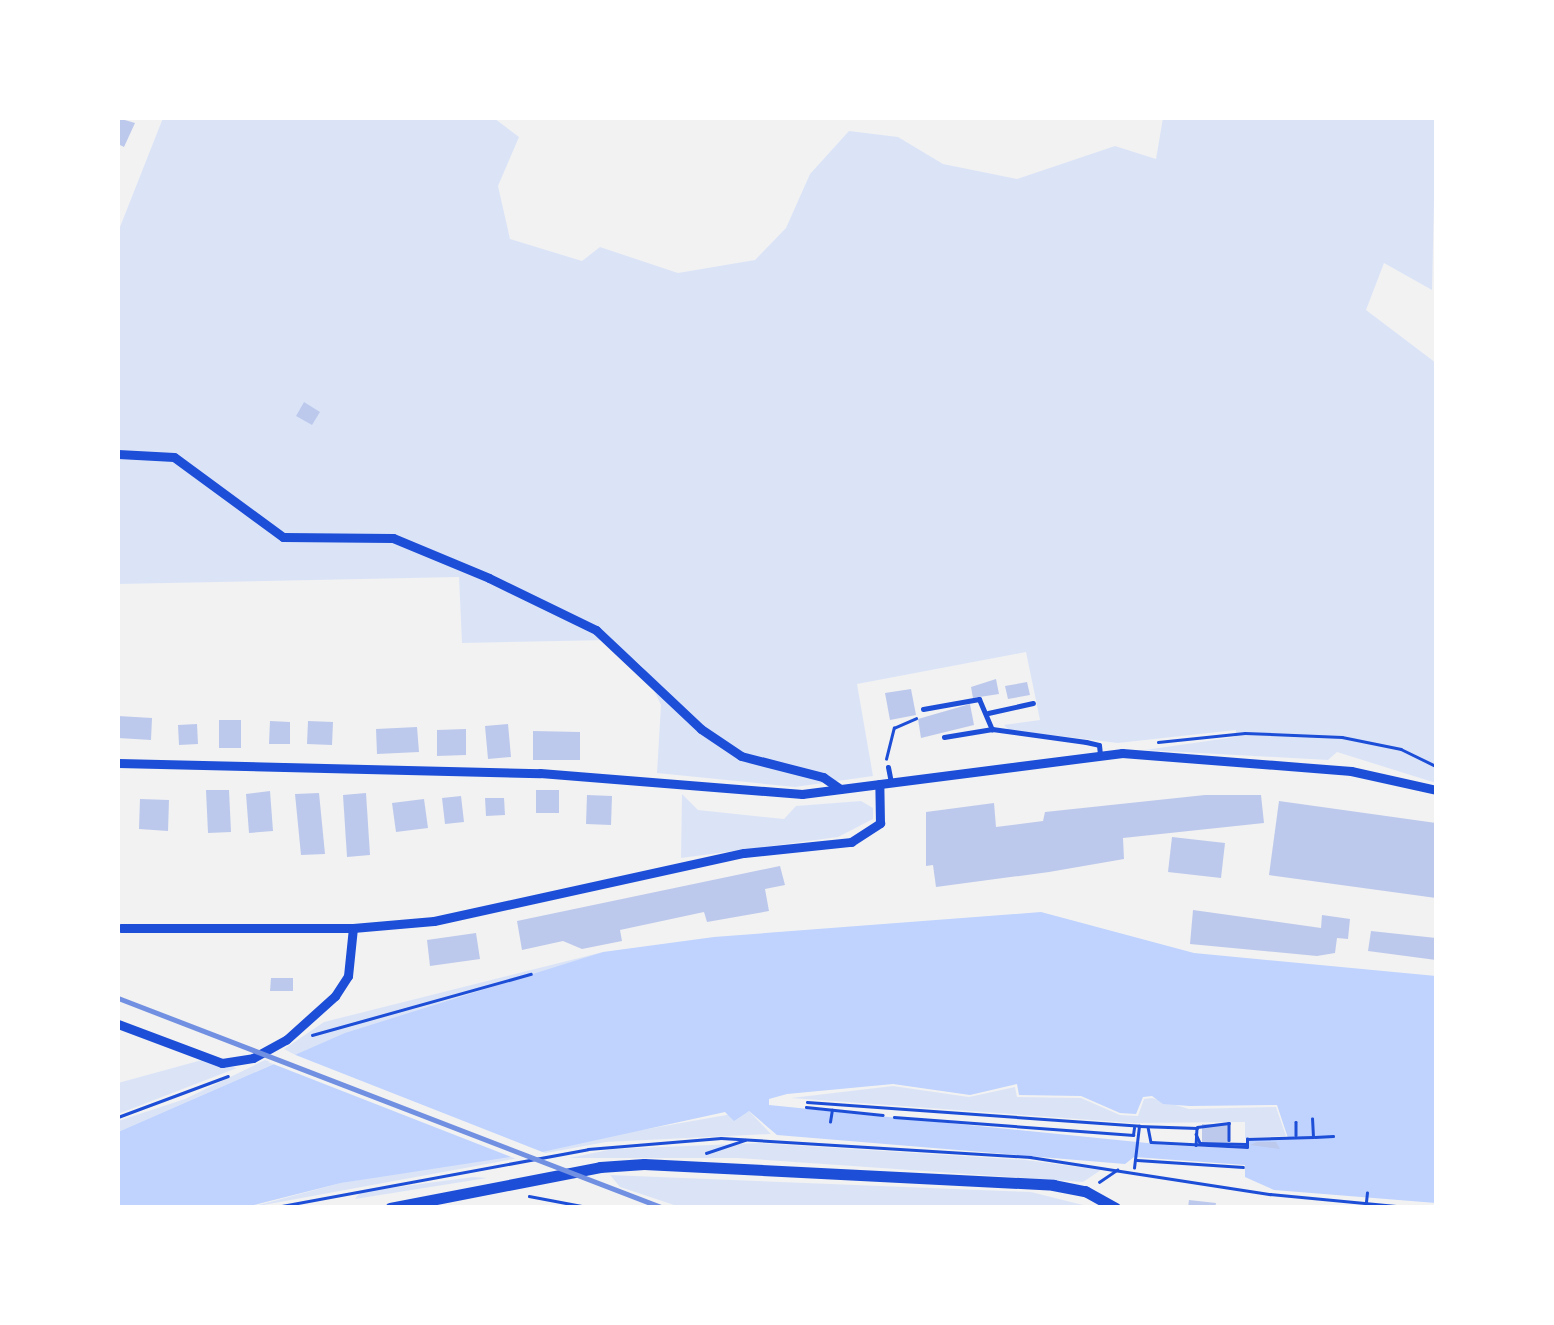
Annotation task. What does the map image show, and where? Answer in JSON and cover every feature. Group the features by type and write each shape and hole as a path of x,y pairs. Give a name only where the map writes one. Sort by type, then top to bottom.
{"street":[{"path":"118,454 174,458 283,537 393,538 489,578 596,630 701,729 741,756 824,777 840,789"},
{"path":"118,763 540,773 802,794 1100,755 1332,769 1436,790"},
{"path":"120,928 352,928 434,921 744,853 851,842 880,823 879,784"},
{"path":"118,1024 222,1062 253,1058 286,1040 348,976 352,928"},
{"path":"390,1208 600,1166 698,1166 1085,1191 1116,1208"}],"lane":[{"path":"923,709 979,699 992,728"},
{"path":"988,713 1033,703"},
{"path":"944,737 992,728 1086,742 1099,746 1100,755"},
{"path":"888,767 891,782"}],"path":[{"path":"888,767 894,728 923,709"},
{"path":"1150,743 1245,733 1342,737 1436,766"},
{"path":"286,1040 531,974"},
{"path":"118,1117 226,1078 253,1058"},
{"path":"882,1116 806,1105 1136,1126 1196,1128 1230,1123 1230,1142"},
{"path":"850,1112 851,1106"},
{"path":"830,1122 832,1110"},
{"path":"962,1122 964,1114"},
{"path":"894,1117 1133,1135 1136,1126"},
{"path":"1028,1128 1030,1119"},
{"path":"1312,1119 1314,1137"},
{"path":"1296,1122 1296,1138"},
{"path":"1097,1133 1098,1124"},
{"path":"1134,1170 1136,1126"},
{"path":"1148,1126 1151,1142 1247,1144"},
{"path":"1196,1128 1196,1145"},
{"path":"1196,1134 1200,1143 1247,1144"},
{"path":"1247,1144 1248,1138 1334,1136"},
{"path":"698,1166 702,1154 746,1139"},
{"path":"1136,1160 1244,1167"},
{"path":"1085,1191 1120,1168"},
{"path":"509,1183 527,1196 592,1208"},
{"path":"1282,1195 1283,1186"},
{"path":"1366,1194 1366,1204"},
{"path":"1414,1207 1415,1198"}],"shaded area":[{"path":"163,118 494,118 519,137 498,186 510,239 582,261 600,247 678,273 755,260 786,228 810,174 849,131 898,137 943,164 1017,179 1115,146 1156,159 1163,118 1436,118 1432,290 1384,263 1366,310 1436,363 1436,783 1337,752 1328,760 1145,750 1235,737 1236,730 1118,743 1009,730 1004,725 1040,720 1026,652 857,684 873,776 795,787 657,773 661,705 643,667 610,640 462,643 459,577 118,584 118,232"},
{"path":"682,794 698,810 784,819 796,806 861,801 873,808 873,819 838,837 681,858"},
{"path":"603,952 295,1055 284,1049 324,1022"},
{"path":"202,1060 237,1068 118,1114 118,1083"},
{"path":"265,1060 276,1063 118,1132 118,1121 185,1099"},
{"path":"893,1086 969,1097 1015,1087 1017,1097 1081,1098 1120,1115 1138,1116 1144,1099 1152,1098 1189,1109 1276,1107 1286,1136 1245,1138 1245,1122 1133,1123 791,1098"},
{"path":"749,1111 771,1134 606,1142 247,1208 341,1183"},
{"path":"759,1143 1026,1160 1101,1170 1083,1182 737,1158 569,1158 613,1149"},
{"path":"610,1175 1031,1192 1091,1207 680,1207 620,1187"},
{"path":"487,1178 355,1199 360,1192"}],"water":[{"path":"1041,912 1194,953 1436,976 1436,1203 1274,1190 1245,1177 1245,1165 1134,1157 1125,1164 777,1135 749,1111 734,1121 725,1112 542,1152 341,1183 246,1207 118,1207 118,1132 345,1033 603,952 714,937","holes":["893,1084 970,1095 1017,1084 1019,1095 1081,1096 1120,1113 1136,1114 1143,1097 1152,1096 1163,1104 1190,1106 1277,1105 1288,1138 1249,1141 1248,1149 1167,1145 769,1105 769,1099 787,1094"]}],"pier":[{"path":"288,1052 550,1155 519,1160 268,1062"}],"building":[{"path":"118,118 135,123 124,147 118,144"},
{"path":"304,402 320,412 312,425 296,416"},
{"path":"996,679 999,694 973,698 971,687"},
{"path":"1027,682 1030,695 1008,699 1005,686"},
{"path":"911,689 916,715 890,720 885,693"},
{"path":"970,704 974,725 921,738 918,719"},
{"path":"118,716 152,718 151,740 118,738"},
{"path":"219,720 241,720 241,748 219,748"},
{"path":"270,721 290,722 290,744 269,744"},
{"path":"308,721 333,722 332,745 307,744"},
{"path":"197,724 198,744 179,745 178,725"},
{"path":"508,724 511,757 488,759 485,726"},
{"path":"417,727 419,752 377,754 376,729"},
{"path":"466,729 466,755 437,756 437,730"},
{"path":"533,731 580,732 580,760 533,760"},
{"path":"206,790 229,790 231,832 208,833"},
{"path":"536,790 559,790 559,813 536,813"},
{"path":"270,791 273,831 249,833 246,794"},
{"path":"319,793 325,854 301,855 295,794"},
{"path":"366,793 370,855 347,857 343,795"},
{"path":"587,795 612,796 611,825 586,824"},
{"path":"1205,795 1261,795 1264,823 1123,838 1124,859 936,887 933,865 926,866 926,812 994,803 996,827 1043,821 1045,812"},
{"path":"461,796 464,822 445,824 442,798"},
{"path":"485,798 504,798 505,815 486,816"},
{"path":"140,799 169,800 168,831 139,829"},
{"path":"424,799 428,828 396,832 392,803"},
{"path":"1279,801 1436,823 1436,898 1269,875"},
{"path":"1172,837 1225,843 1221,878 1168,872"},
{"path":"780,866 785,885 765,889 769,911 707,922 704,912 620,930 622,941 582,949 563,941 522,950 517,921"},
{"path":"1193,910 1321,928 1322,915 1350,919 1348,939 1337,938 1335,953 1317,956 1190,944"},
{"path":"1371,931 1436,938 1436,960 1368,951"},
{"path":"476,933 480,959 430,966 427,940"},
{"path":"271,978 293,978 293,991 270,991"},
{"path":"1202,1124 1228,1125 1228,1142 1202,1142"},
{"path":"1257,1142 1276,1142 1280,1149 1250,1145"},
{"path":"1189,1200 1216,1203 1215,1208 1188,1208"}],"railway":[{"path":"118,998 663,1208"}]}
